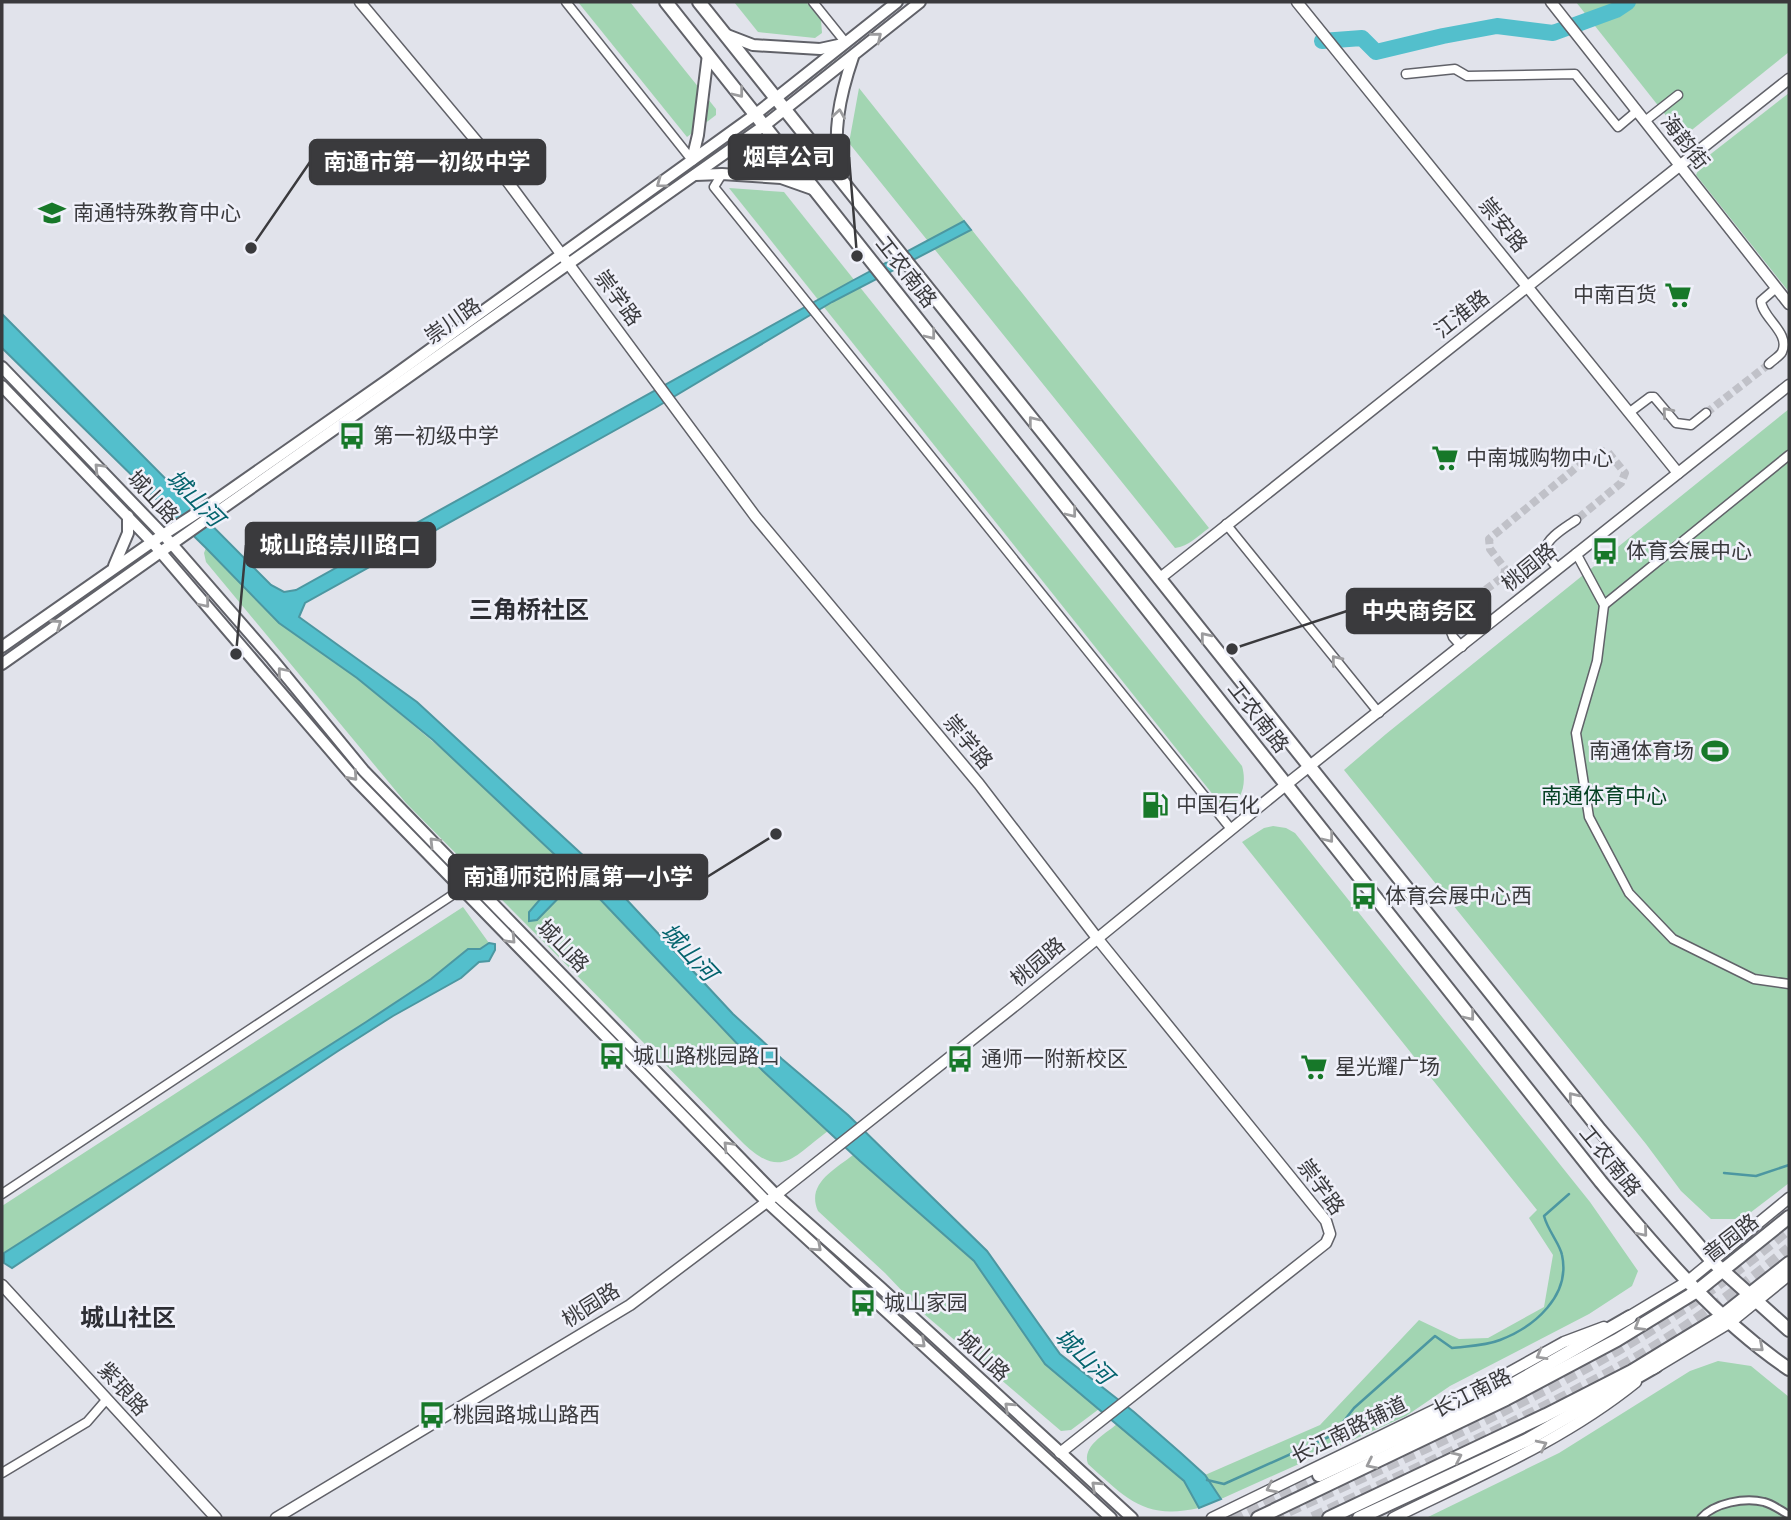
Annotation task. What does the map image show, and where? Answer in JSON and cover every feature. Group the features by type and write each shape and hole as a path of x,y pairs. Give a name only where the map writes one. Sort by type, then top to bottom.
{"main road":[{"name":"工农南路","path":"666,2 1601,1182 1658,1250 1726,1319 1789,1369"},
{"name":"工农南路","path":"699,2 1600,1130 1717,1266 1789,1330"},
{"name":"崇川路","path":"566,259 897,2"},
{"name":"崇川路","path":"2,664 160,551 172,536 566,259 765,125 920,2"},
{"path":"727,35 753,45 820,49 846,43"},
{"path":"692,160 708,54"},
{"path":"838,175 835,137 843,87 854,55"},
{"path":"692,176 722,174 781,178 815,190"},
{"name":"城山路","path":"2,367 172,536 364,771 472,881 771,1198 880,1287 1132,1518"},
{"name":"城山路","path":"2,386 152,542 355,779 462,889 771,1198 1102,1513 1111,1518"},
{"path":"112,570 128,533 128,516"},
{"name":"崇川路","path":"2,647 152,542 172,536"},
{"name":"啬园路","path":"1693,1286 1717,1266 1789,1217"},
{"path":"1329,1518 1583,1396 1726,1319 1753,1299 1789,1263"},
{"name":"长江南路","path":"1258,1518 1506,1399 1617,1340 1693,1286"},
{"path":"1319,1475 1510,1386 1630,1317"},
{"path":"1359,1518 1527,1440 1656,1366"}],"street":[{"name":"崇学路","path":"359,2 488,155 755,516 979,784 1097,938 1326,1220 1330,1234 1326,1243 1060,1453"},
{"path":"566,2 692,160"},
{"path":"813,2 846,43"},
{"name":"崇安路","path":"1297,2 1678,473"},
{"name":"海韵街","path":"1551,2 1789,304"},
{"path":"1406,74 1455,69 1467,76 1575,74 1618,127 1637,111"},
{"name":"江淮路","path":"1159,579 1789,79"},
{"path":"1645,121 1678,95"},
{"path":"722,174 714,187 1231,829"},
{"path":"1769,364 1783,352 1785,341 1762,307 1761,301 1776,288"},
{"name":"桃园路","path":"276,1518 630,1305 997,1020 1287,784 1789,385"},
{"path":"1629,412 1654,397 1676,423 1682,425 1691,425 1706,413"},
{"path":"1604,605 1789,455"},
{"path":"1558,569 1545,552 1546,547 1549,541 1576,520"},
{"path":"1226,524 1379,713"},
{"path":"1576,553 1604,605 1597,661 1576,733 1589,817 1629,893 1673,939 1754,979 1789,984"},
{"path":"1462,647 1453,637 1448,624 1450,618 1476,597"},
{"path":"2,1194 472,881"},
{"path":"1717,1266 1789,1198"},
{"path":"1753,1299 1789,1275"},
{"name":"紫琅路","path":"2,1286 216,1518"},
{"name":"长江南路辅道","path":"1212,1518 1492,1382 1564,1342 1630,1317 1693,1286"},
{"path":"1392,1518 1555,1439 1606,1406 1656,1366 1726,1319"},
{"path":"2,1473 87,1422 106,1400"},
{"path":"1701,1518 1717,1506 1752,1500 1770,1504 1789,1515"}],"green space":[{"path":"578,2 630,2 716,109 716,115 687,137"},
{"path":"734,2 806,2 821,20 822,33 815,38 758,32"},
{"path":"1576,2 1789,2 1789,52 1683,137"},
{"path":"859,88 1209,528 1185,545 1175,548 849,143"},
{"path":"1789,93 1789,292 1696,175 1703,160"},
{"path":"729,188 784,192 1242,766 1242,792 1231,807 1226,811"},
{"name":"南通体育中心","path":"1789,409 1789,1183 1742,1219 1711,1219 1681,1191 1344,770"},
{"path":"206,548 279,623 357,678 450,756 579,876 718,1025 828,1131 796,1156 778,1162 768,1161 744,1144 406,803 206,562"},
{"path":"1273,826 1295,833 1590,1202 1638,1271 1632,1286 1589,1314 1450,1386 1406,1416 1221,1499 1205,1475 1320,1425 1419,1320 1459,1339 1488,1338 1544,1307 1553,1255 1529,1218 1537,1210 1242,842 1264,828"},
{"path":"463,907 489,943 480,949 468,949 431,979 366,1022 2,1254 2,1206"},
{"path":"853,1155 974,1261 1045,1364 1099,1409 1071,1430 1061,1431 924,1314 885,1273 818,1211 815,1201 819,1185 830,1172"},
{"path":"1718,1361 1751,1366 1789,1397 1789,1518 1426,1518 1559,1453 1690,1371"},
{"path":"1117,1424 1184,1481 1199,1508 1164,1511 1137,1504 1088,1464 1091,1446"}],"water":[{"path":"964,221 971,230 832,302 655,408 305,603 299,617 417,702 600,871 733,1014 848,1115 987,1251 1060,1354 1134,1412 1205,1475 1221,1499 1199,1508 1184,1481 1045,1364 974,1261 763,1071 579,877 537,920 529,921 529,912 568,867 433,740 357,678 279,623 2,348 2,314 271,585 284,592 296,590"},
{"path":"489,943 495,944 495,950 489,961 479,962 461,978 338,1051 12,1268 4,1263 4,1253 366,1022 431,979 468,949 480,949"}],"waterway":[{"path":"1322,41 1362,38 1376,52 1497,26 1553,33 1616,10 1628,2"},
{"path":"1724,1173 1756,1176 1789,1165"},
{"path":"1207,1480 1224,1484 1333,1435 1354,1408 1435,1336 1452,1348 1482,1345 1513,1334 1537,1318 1555,1296 1561,1284 1563,1270 1561,1251 1544,1216 1569,1194"}],"tunnel":[{"path":"1706,413 1769,364"},
{"path":"1476,597 1504,576 1505,569 1490,549 1489,539 1594,453 1607,451 1625,473 1621,483 1576,520"},
{"path":"1272,1518 1451,1436 1582,1369 1647,1332 1689,1304 1789,1228"},
{"path":"1313,1518 1511,1424 1628,1363 1711,1309 1789,1249"},
{"path":"1231,1518 1319,1475"}],"place":[{"name":"南通特殊教育中心","path":"52,213"},
{"name":"南通市第一初级中学","path":"251,248"},
{"name":"烟草公司","path":"857,256"},
{"name":"中南百货","path":"1678,295"},
{"name":"第一初级中学","path":"352,436"},
{"name":"中南城购物中心","path":"1445,458"},
{"name":"体育会展中心","path":"1605,551"},
{"name":"中央商务区","path":"1232,649"},
{"name":"城山路崇川路口","path":"236,654"},
{"name":"南通体育场","path":"1715,751"},
{"name":"中国石化","path":"1155,805"},
{"name":"南通师范附属第一小学","path":"776,834"},
{"name":"体育会展中心西","path":"1364,896"},
{"name":"城山路桃园路口","path":"612,1056"},
{"name":"通师一附新校区","path":"960,1059"},
{"name":"星光耀广场","path":"1314,1067"},
{"name":"城山家园","path":"863,1303"},
{"name":"桃园路城山路西","path":"432,1415"}],"district":[{"name":"三角桥社区","path":"529,610"},
{"name":"城山社区","path":"128,1318"}],"water label":[{"name":"城山河","path":"195,498"},
{"name":"城山河","path":"689,952"},
{"name":"城山河","path":"1084,1356"}]}
